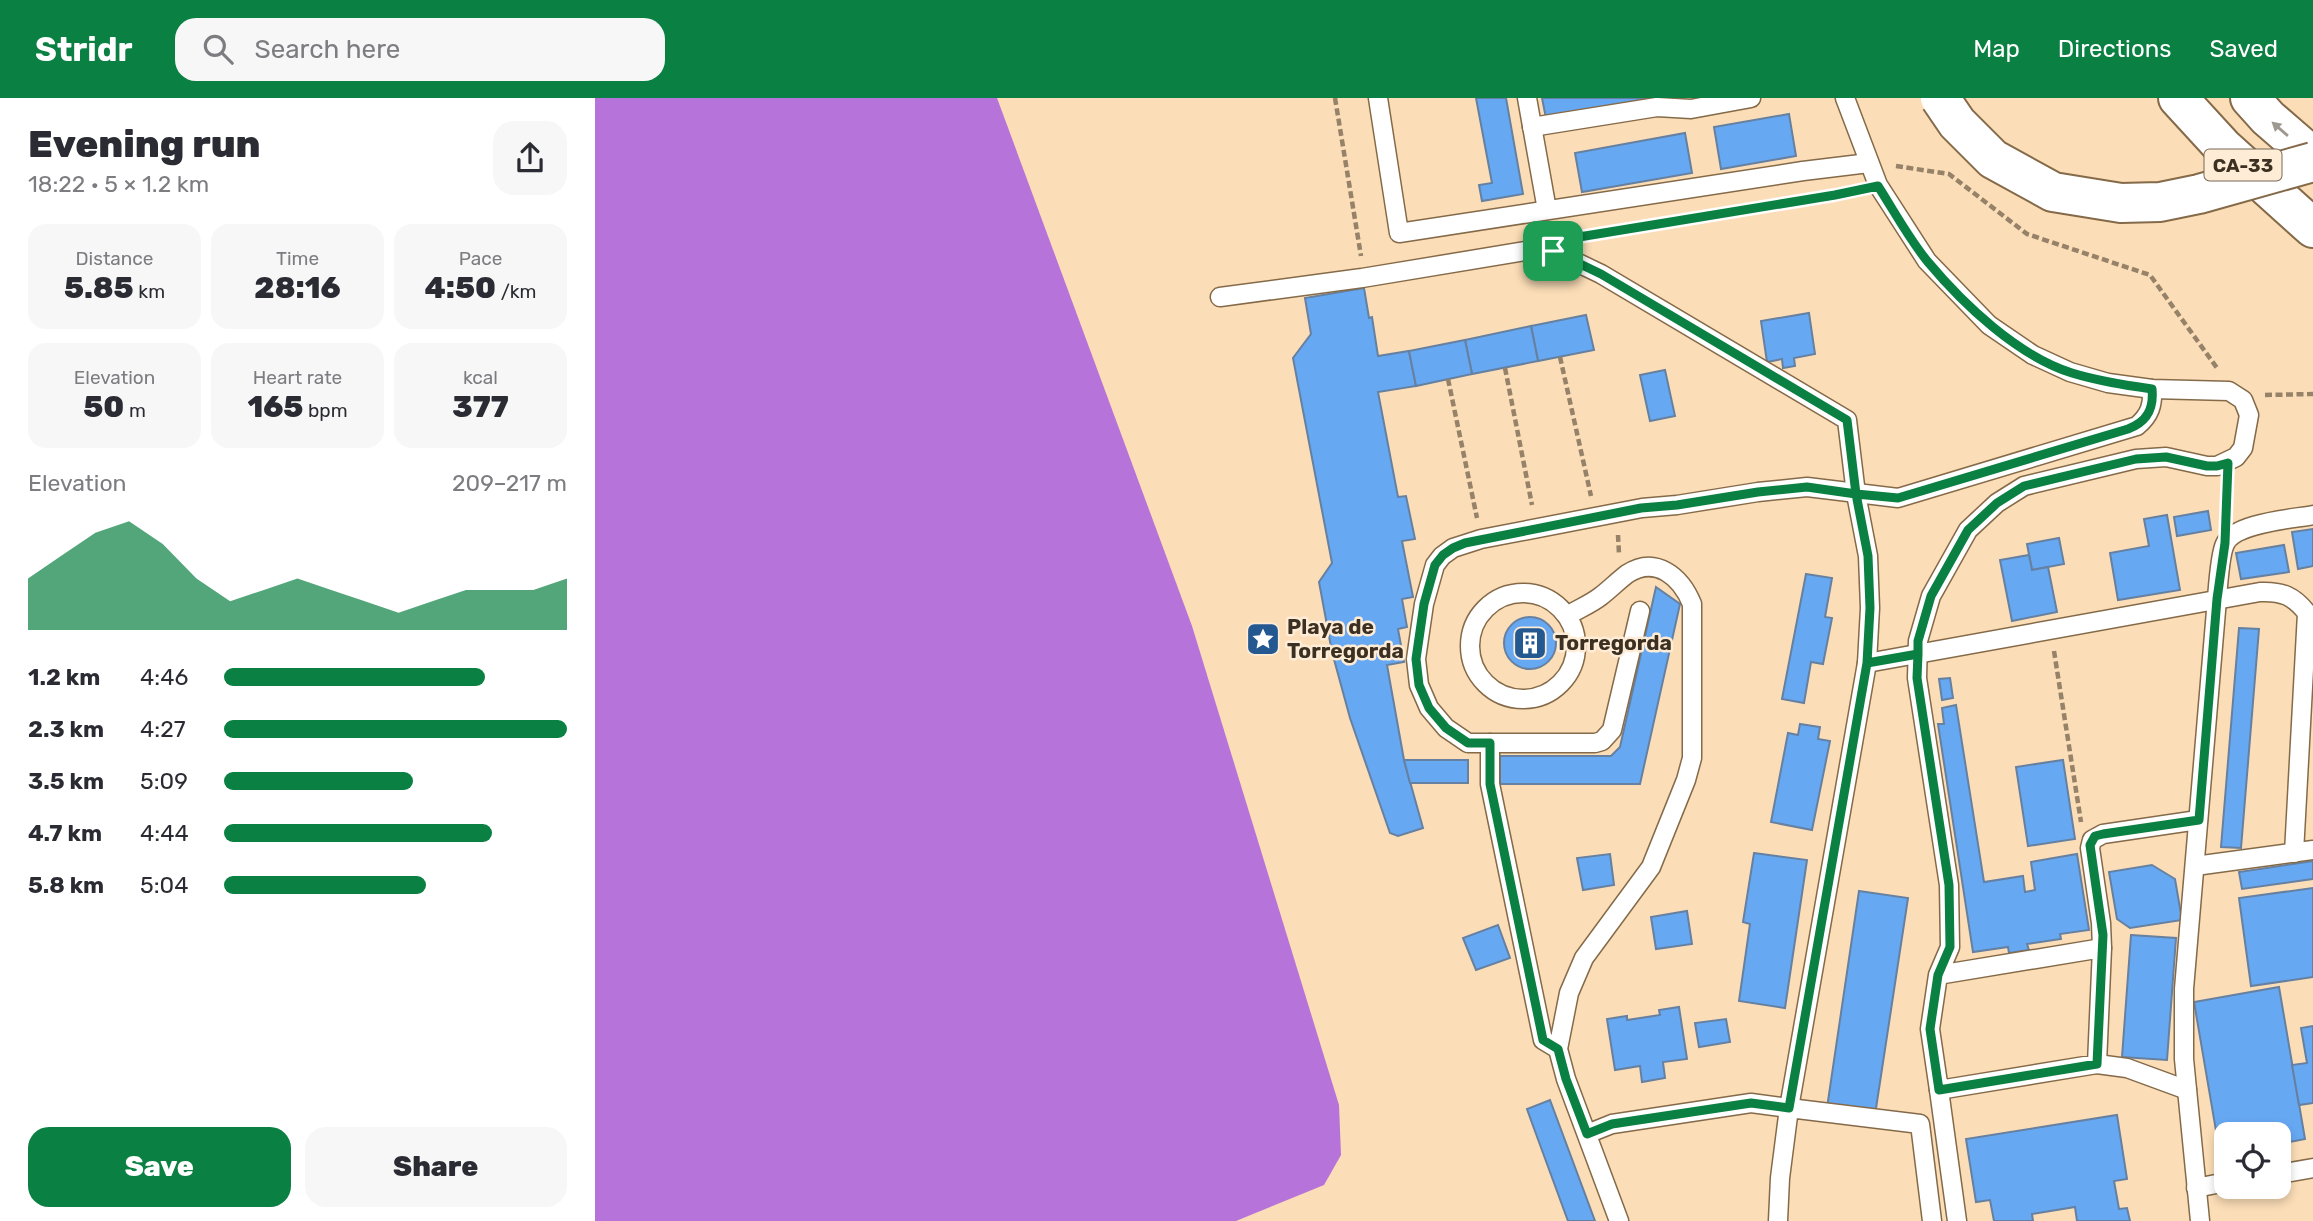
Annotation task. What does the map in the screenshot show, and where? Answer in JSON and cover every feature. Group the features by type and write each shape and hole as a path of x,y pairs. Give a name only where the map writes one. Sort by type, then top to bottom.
{"main road":[{"path":"1940,98 1957,123 1993,159 2053,192 2121,203 2160,202 2199,194 2313,159"},
{"name":"CA-33","path":"2178,98 2223,148 2313,228"},
{"name":"CA-33","path":"2250,98 2313,159"}],"lane":[{"path":"1378,98 1399,233 1869,163"},
{"path":"1527,98 1547,210"},
{"path":"1532,127 1657,107 1691,108 1751,98"},
{"path":"1845,98 1878,186 1927,261 1989,325 2033,355 2070,372 2108,383 2152,389 2221,390 2237,395 2249,415 2242,448 2228,463 2207,466 2166,457 2136,459 2024,486 1997,503 1968,530 1931,596 1918,641 1917,678 1949,885 1950,947 1938,975 1930,1029 1957,1221"},
{"path":"1220,298 1538,249 1553,251 1601,274 1847,420 1856,494 1868,556 1870,608 1867,663 1789,1108 1780,1178 1779,1221"},
{"path":"1640,611 1612,730 1608,736 1595,743 1468,743 1446,728 1429,708 1419,685 1416,659 1424,604 1435,565 1453,548 1641,508 1807,487 1898,498 2137,426 2151,410 2152,389"},
{"path":"2200,1221 2184,1059 2184,989 2217,599 2225,543 2245,528 2313,515"},
{"path":"1567,616 1598,598 1636,570 1645,567 1659,569 1679,580 1692,604 1692,758 1686,780 1651,867 1584,958 1569,993 1558,1049 1566,1079 1619,1221"},
{"path":"2294,599 2313,590"},
{"path":"1867,663 2217,599 2274,591 2287,594 2307,614 2294,853"},
{"path":"1514,593 1544,597 1557,605 1567,616 1574,629 1575,660 1569,673 1547,694 1517,699 1502,695 1489,687 1479,676 1472,662 1472,632 1487,607 1500,598 1514,593"},
{"path":"1490,743 1490,784 1543,1040 1558,1049"},
{"path":"2097,1064 2102,948 2090,848 2092,840 2103,834 2199,820"},
{"path":"2195,866 2313,850"},
{"path":"1938,975 2102,948"},
{"path":"1939,1090 2097,1064 2127,1068 2187,1090"},
{"path":"1587,1134 1612,1124 1751,1103 1920,1124 1932,1221"},
{"path":"2291,1172 2313,1168"},
{"path":"2196,1188 2214,1184"}],"path":[{"path":"1335,98 1362,260"},
{"path":"1869,163 1949,174 2027,234 2150,275 2237,395 2313,394"},
{"path":"1553,251 1573,238 1878,186"},
{"path":"1560,357 1595,517"},
{"path":"1505,368 1537,530"},
{"path":"1448,379 1481,540"},
{"path":"2225,543 2228,463"},
{"path":"2050,629 2082,826 2092,840"}],"shaded area":[{"path":"595,98 997,98 1192,626 1339,1105 1341,1155 1324,1185 1236,1221 595,1221"}],"building":[{"path":"1476,98 1506,98 1523,194 1482,201 1479,185 1492,183"},
{"path":"1542,98 1660,98 1546,118"},
{"path":"1789,114 1796,156 1721,169 1714,127"},
{"path":"1685,133 1692,173 1582,192 1575,153"},
{"path":"1364,288 1378,356 1409,351 1416,386 1378,392 1398,497 1406,496 1415,539 1402,541 1413,597 1402,599 1407,627 1398,629 1404,662 1387,665 1404,760 1423,828 1398,836 1390,833 1350,718 1332,652 1319,582 1332,563 1293,358 1311,334 1305,298"},
{"path":"1809,313 1815,354 1794,358 1795,366 1783,368 1782,359 1767,362 1761,321"},
{"path":"1586,315 1594,350 1538,361 1531,326"},
{"path":"1531,326 1538,361 1472,374 1465,340"},
{"path":"1465,340 1472,374 1416,386 1409,351"},
{"path":"1665,370 1675,416 1650,421 1640,375"},
{"path":"2208,511 2211,530 2177,536 2174,517"},
{"path":"2167,515 2180,590 2118,600 2110,553 2149,546 2144,519"},
{"path":"2313,529 2313,566 2298,569 2292,532"},
{"path":"2059,538 2064,564 2032,570 2027,544"},
{"path":"2284,545 2289,572 2241,579 2236,553"},
{"path":"2029,555 2032,570 2048,567 2057,612 2012,621 2000,560"},
{"path":"1806,574 1832,578 1825,617 1832,618 1823,664 1811,662 1804,703 1782,699"},
{"path":"1656,587 1680,604 1640,784 1500,784 1500,756 1611,756 1620,747"},
{"name":"Torregorda","path":"1530,617 1540,619 1548,625 1554,633 1554,653 1548,661 1540,667 1530,669 1520,667 1512,661 1506,653 1504,643 1506,633 1512,625 1520,619"},
{"path":"2239,628 2259,629 2241,848 2221,847"},
{"path":"1950,678 1953,698 1942,700 1939,679"},
{"path":"1956,705 1984,882 2023,876 2025,892 2035,890 2031,862 2077,854 2089,930 2060,934 2061,939 2027,944 2029,950 2009,953 2008,947 1973,952 1938,724 1944,724 1942,708"},
{"path":"1800,724 1820,727 1818,739 1830,741 1812,830 1771,822 1788,733 1798,735"},
{"path":"1404,760 1468,760 1468,783 1410,783"},
{"path":"2063,760 2075,839 2028,846 2016,767"},
{"path":"1754,853 1807,860 1785,1008 1739,1001 1750,924 1743,922"},
{"path":"1610,854 1614,885 1583,890 1577,858"},
{"path":"2313,861 2313,879 2242,889 2239,872"},
{"path":"2152,865 2175,879 2182,920 2130,928 2117,919 2109,872"},
{"path":"2313,888 2313,977 2251,986 2239,898"},
{"path":"1859,891 1908,898 1875,1115 1827,1108"},
{"path":"1687,911 1692,944 1656,949 1651,917"},
{"path":"1498,925 1510,958 1476,970 1463,938"},
{"path":"2131,935 2176,938 2167,1060 2122,1057"},
{"path":"2279,987 2305,1139 2291,1142 2291,1122 2215,1122 2194,1002"},
{"path":"1679,1007 1687,1059 1663,1062 1665,1078 1642,1082 1640,1066 1615,1070 1607,1019 1627,1016 1627,1020 1660,1015 1659,1010"},
{"path":"1726,1019 1730,1042 1699,1047 1695,1023"},
{"path":"2313,1026 2313,1103 2299,1105 2292,1065 2307,1063 2301,1028"},
{"path":"1550,1100 1595,1221 1568,1221 1527,1109"},
{"path":"2117,1115 2127,1179 2114,1181 2119,1209 2127,1208 2130,1221 2077,1221 2075,1207 2032,1214 2033,1221 1994,1221 1990,1200 1976,1202 1966,1139"}],"place":[{"name":"Playa de Torregorda","path":"1263,639"},
{"name":"Torregorda","path":"1530,643"}],"route":[{"path":"1553,251 1573,238 1878,186 1927,261 1989,325 2033,355 2070,372 2108,383 2152,389 2151,410 2137,426 1898,498 1856,494 1868,556 1870,608 1867,663 1918,654 1918,641 1931,596 1968,530 1997,503 2024,486 2136,459 2166,457 2207,466 2228,463 2225,543 2217,599 2199,820 2103,834 2095,836 2090,845 2103,935 2097,1064 1939,1090 1930,1029 1938,975 1950,947 1949,885 1917,678 1918,654 1867,663 1789,1108 1751,1103 1612,1124 1587,1134 1566,1079 1558,1049 1543,1040 1490,784 1490,743 1468,743 1446,728 1429,708 1419,685 1416,659 1424,604 1435,565 1443,555 1465,543 1641,508 1807,487 1856,494 1847,420 1583,263 1553,251"}]}
